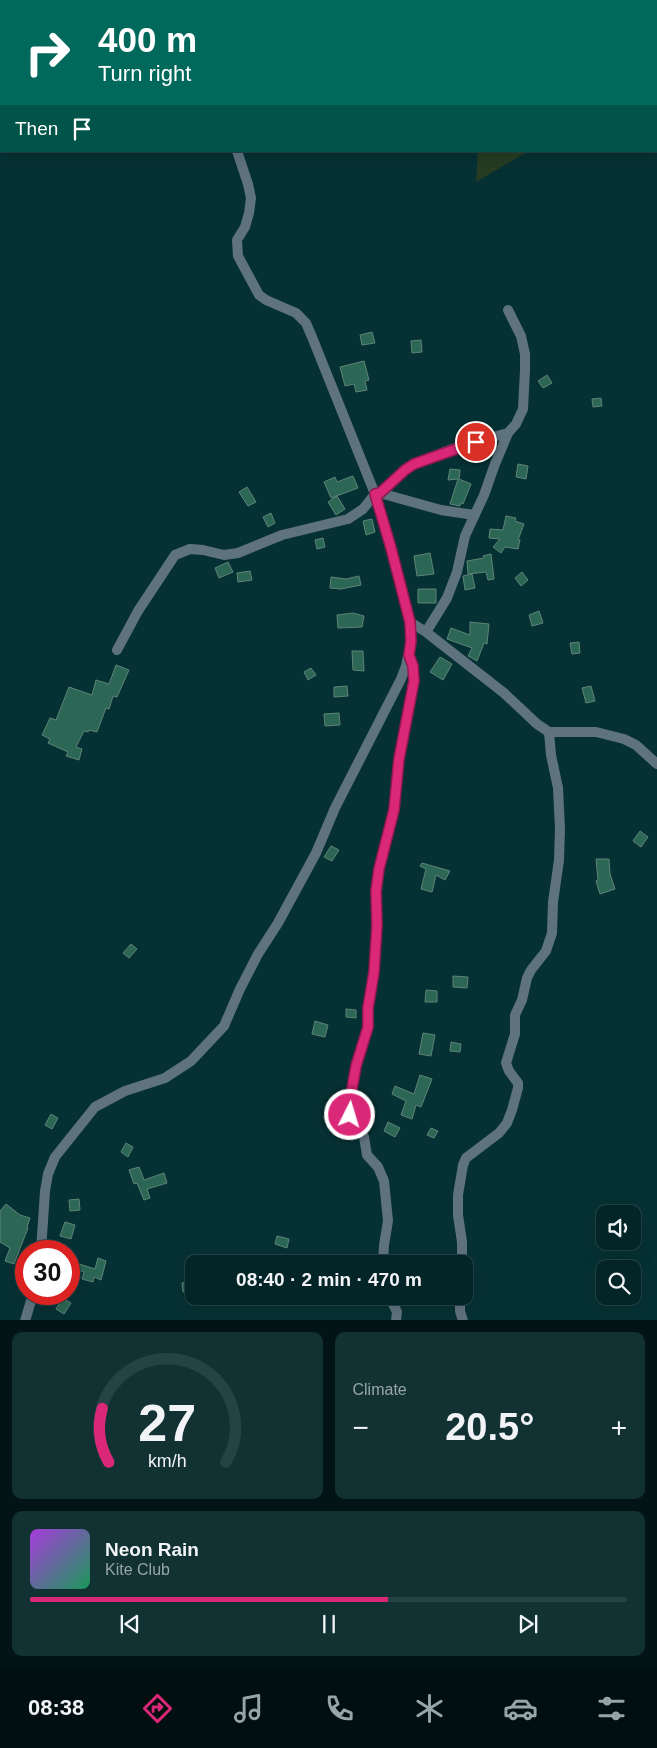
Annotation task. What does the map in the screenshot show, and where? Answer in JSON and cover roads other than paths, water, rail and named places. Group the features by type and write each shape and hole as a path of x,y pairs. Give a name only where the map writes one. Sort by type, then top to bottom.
{"street":[{"path":"42,1240 48,1174 55,1157 95,1107 125,1090 165,1078 191,1061 224,1026 258,954 278,923 316,852 335,808 401,679 409,655 411,641 410,622 377,494 306,323 296,313 259,295 238,256 237,240 250,213 251,198 237,152"},
{"path":"426,632 447,598 457,572 465,536 484,495 494,464 508,433 516,424 522,409 526,370 525,354 521,336 508,310"},
{"path":"117,650 138,611 175,555 190,549 224,555 238,553 282,535 348,518 363,509 377,494 414,464 463,445 508,433"},
{"path":"377,494 446,511 474,515"},
{"path":"410,622 426,632 504,693 536,724 549,732 596,732 624,739 636,745 657,764"},
{"path":"383,1255 388,1221 384,1181 378,1167 367,1156 364,1137 359,1125 350,1115 349,1106 356,1066 368,1027 368,1008 374,972 377,925 376,891 379,869 394,810 399,759 414,681 413,666 409,655"},
{"path":"462,1255 458,1195 462,1165 466,1158 499,1133 507,1123 518,1088 518,1083 506,1063 515,1034 515,1015 522,1000 527,978 546,951 552,932 560,829 558,788 549,732"},
{"path":"25,1320 30,1305"},
{"path":"394,1305 397,1312 396,1320"},
{"path":"460,1305 463,1320"}]}
